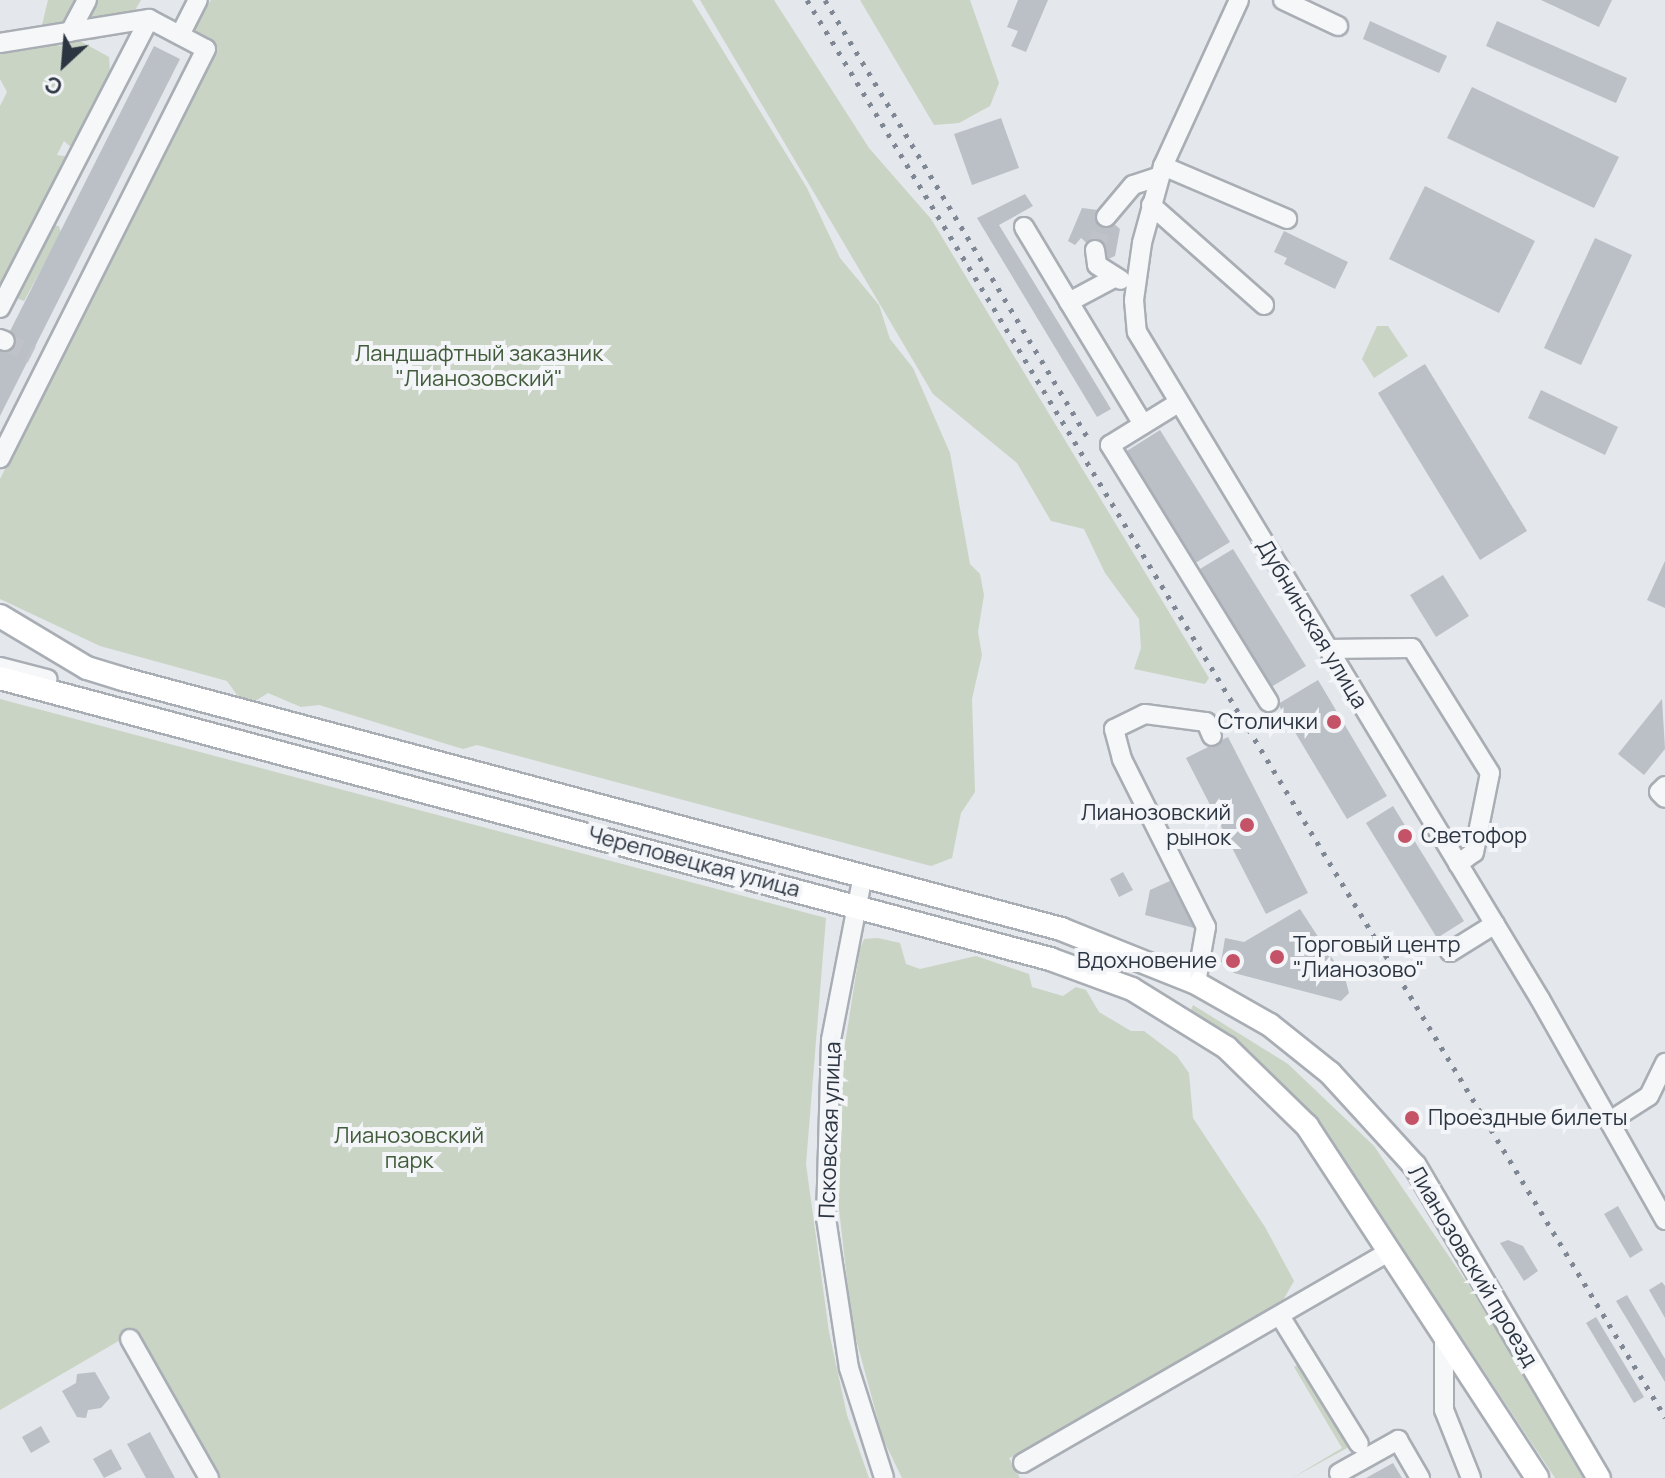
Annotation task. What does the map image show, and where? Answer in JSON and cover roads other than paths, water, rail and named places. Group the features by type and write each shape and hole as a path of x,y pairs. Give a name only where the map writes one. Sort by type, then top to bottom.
{"main road":[{"name":"Череповецкая улица","path":"0,616 87,668 1061,929 1165,968"},
{"name":"Череповецкая улица","path":"0,678 219,732 1050,959 1163,1006 1227,1048 1285,1101 1307,1126 1389,1252"},
{"name":"Лианозовский проезд","path":"1165,968 1196,983 1300,1047 1352,1095 1406,1155 1432,1191 1599,1478"},
{"path":"1389,1252 1537,1478"}],"street":[{"path":"70,32 87,0"},
{"path":"180,35 198,0"},
{"name":"Дубнинская улица","path":"1239,0 1162,171 1151,205 1136,282 1137,332 1495,924 1665,1220"},
{"path":"1283,0 1338,26"},
{"path":"0,308 149,19"},
{"path":"0,43 149,19 206,49 40,360 0,458"},
{"path":"1106,217 1133,185 1162,171 1287,219"},
{"path":"1151,205 1264,305"},
{"path":"1024,227 1143,424"},
{"path":"1095,250 1097,265 1112,279"},
{"path":"1069,302 1112,279 1136,282"},
{"path":"1178,403 1110,445 1269,702"},
{"name":"Череповецкая улица","path":"0,625 90,676 186,703 223,706"},
{"path":"1328,649 1412,648 1490,773 1474,852 1458,864"},
{"name":"Череповецкая улица","path":"0,667 183,716 219,732"},
{"path":"1196,983 1206,927 1122,759 1114,729 1145,714 1206,722 1212,736"},
{"path":"1665,786 1659,792 1665,798"},
{"name":"Псковская улица","path":"863,875 828,1070 826,1218 849,1368 884,1478"},
{"path":"1450,952 1495,924"},
{"path":"1610,1121 1649,1096 1665,1063"},
{"path":"1023,1463 1389,1252"},
{"path":"1280,1316 1359,1444"},
{"path":"1444,1335 1444,1410 1471,1478"},
{"path":"130,1339 209,1478"},
{"path":"1339,1473 1398,1440 1420,1478"}],"tunnel":[{"path":"1095,250 1106,217"},
{"path":"5,341 32,355"}],"railway":[{"path":"807,0 1665,1417"},
{"path":"825,0 1088,438"}],"place":[{"name":"Столички","path":"1334,722"},
{"name":"Лианозовский рынок","path":"1247,825"},
{"name":"Светофор","path":"1405,836"},
{"name":"Торговый центр \"Лианозово\"","path":"1277,957"},
{"name":"Вдохновение","path":"1233,961"},
{"name":"Проездные билеты","path":"1412,1118"}],"park label":[{"name":"Ландшафтный заказник \"Лианозовский\"","path":"479,366"},
{"name":"Лианозовский парк","path":"409,1148"}]}
